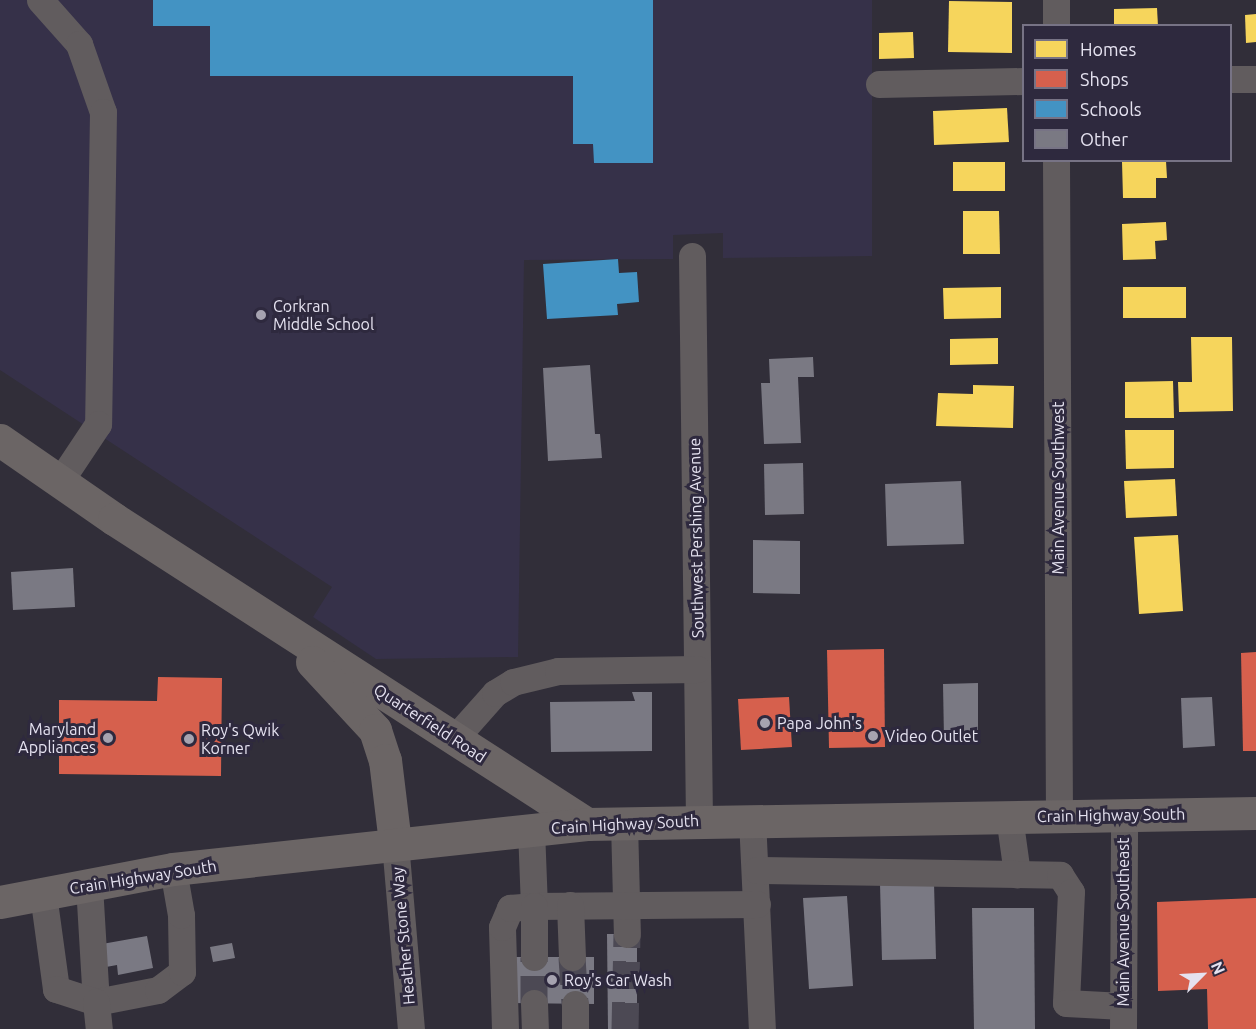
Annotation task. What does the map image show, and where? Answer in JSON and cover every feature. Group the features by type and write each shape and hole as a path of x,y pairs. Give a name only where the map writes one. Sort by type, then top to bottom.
{"main road":[{"name":"Quarterfield Road","path":"0,440 60,482 587,824"},
{"name":"Quarterfield Road","path":"273,621 375,730 385,760 395,843"},
{"name":"Crain Highway South","path":"0,902 173,869 395,843 587,824 752,819 1256,813"}],"street":[{"path":"40,0 79,44 103,112 98,424 60,482"},
{"path":"1056,0 1056,24"},
{"path":"1232,80 1256,79"},
{"path":"879,84 1022,81"},
{"name":"Main Avenue Southwest","path":"1056,162 1059,816"},
{"name":"Southwest Pershing Avenue","path":"692,256 699,820"},
{"path":"455,738 495,693 513,682 558,671 697,669"},
{"name":"Main Avenue Southeast","path":"1123,1017 1124,815"},
{"path":"1010,816 1017,874"},
{"path":"752,819 757,870 762,1029"},
{"path":"624,823 627,934"},
{"path":"531,829 534,957"},
{"name":"Heather Stone Way","path":"395,843 411,1029"},
{"path":"43,894 56,989 96,1002 158,990 182,972 181,915 173,869"},
{"path":"757,870 1060,875 1071,892 1066,1003 1123,1017"},
{"path":"89,885 99,1029"},
{"path":"505,1029 502,927 510,908 570,905 757,904"},
{"path":"570,905 572,957"}],"shaded area":[{"name":"Corkran Middle School","path":"0,0 872,0 872,256 723,258 723,233 673,235 673,259 524,260 518,657 376,659 313,617 332,587 0,370"}],"building: Homes":[{"path":"949,1 1012,2 1012,53 948,52"},
{"path":"1157,8 1158,24 1114,24 1114,9"},
{"path":"1256,14 1256,42 1246,43 1245,15"},
{"path":"913,32 914,58 879,59 879,33"},
{"path":"1007,108 1009,142 934,145 933,111"},
{"path":"953,162 1005,162 1005,191 953,191"},
{"path":"1122,162 1166,162 1167,178 1156,178 1156,198 1123,198"},
{"path":"963,211 999,211 1000,254 963,254"},
{"path":"1166,222 1167,240 1155,241 1156,259 1123,260 1122,224"},
{"path":"1001,287 1001,318 944,319 943,288"},
{"path":"1123,287 1186,287 1186,318 1123,318"},
{"path":"1191,337 1232,337 1233,411 1179,412 1178,382 1192,382"},
{"path":"998,338 998,364 950,365 950,339"},
{"path":"1173,381 1174,418 1125,418 1125,382"},
{"path":"973,385 1014,386 1013,428 936,426 938,393 973,394"},
{"path":"1125,430 1174,430 1174,468 1126,469"},
{"path":"1175,479 1177,516 1126,518 1124,481"},
{"path":"1178,535 1183,611 1139,614 1134,537"}],"building: Shops":[{"path":"884,649 885,747 829,748 827,650"},
{"path":"1256,652 1256,751 1243,751 1241,653"},
{"path":"158,677 222,678 221,776 59,774 59,700 157,701"},
{"name":"Papa John's","path":"789,697 792,747 741,750 738,699"},
{"path":"1256,898 1256,1029 1208,1029 1207,989 1158,991 1157,902"}],"building: Schools":[{"path":"153,0 653,0 653,163 594,163 593,144 573,144 573,76 210,76 210,26 153,26"},
{"path":"618,259 619,273 637,272 639,302 617,304 618,315 547,319 543,264"}],"building: Other":[{"path":"813,357 814,377 798,377 801,443 764,444 761,383 770,383 769,359"},
{"path":"590,365 595,434 600,434 602,458 548,461 543,368"},
{"path":"803,463 804,514 765,515 764,464"},
{"path":"961,481 964,544 887,546 885,484"},
{"path":"753,540 800,541 800,594 753,593"},
{"path":"73,568 75,607 13,610 11,572"},
{"path":"978,683 978,739 944,739 943,684"},
{"path":"632,692 652,692 652,751 551,752 550,702 635,701"},
{"path":"1212,697 1215,746 1183,748 1181,698"},
{"path":"934,883 936,959 882,960 880,884"},
{"path":"847,896 853,986 809,989 803,898"},
{"path":"972,908 1034,908 1035,1029 974,1029"},
{"path":"607,934 637,934 637,1029 608,1029"},
{"path":"147,936 153,968 118,975 117,965 106,967 102,944"},
{"path":"232,943 235,958 213,962 210,947"},
{"name":"Roy's Car Wash","path":"510,957 594,957 594,1004 510,1003"}],"tunnel":[{"path":"625,1029 627,934"},
{"path":"534,957 534,1003"},
{"path":"572,957 575,1004"}],"place":[{"name":"Corkran Middle School","path":"261,315"},
{"name":"Papa John's","path":"765,723"},
{"name":"Video Outlet","path":"873,736"},
{"name":"Maryland Appliances","path":"108,738"},
{"name":"Roy's Qwik Korner","path":"189,739"},
{"name":"Roy's Car Wash","path":"552,980"}]}
